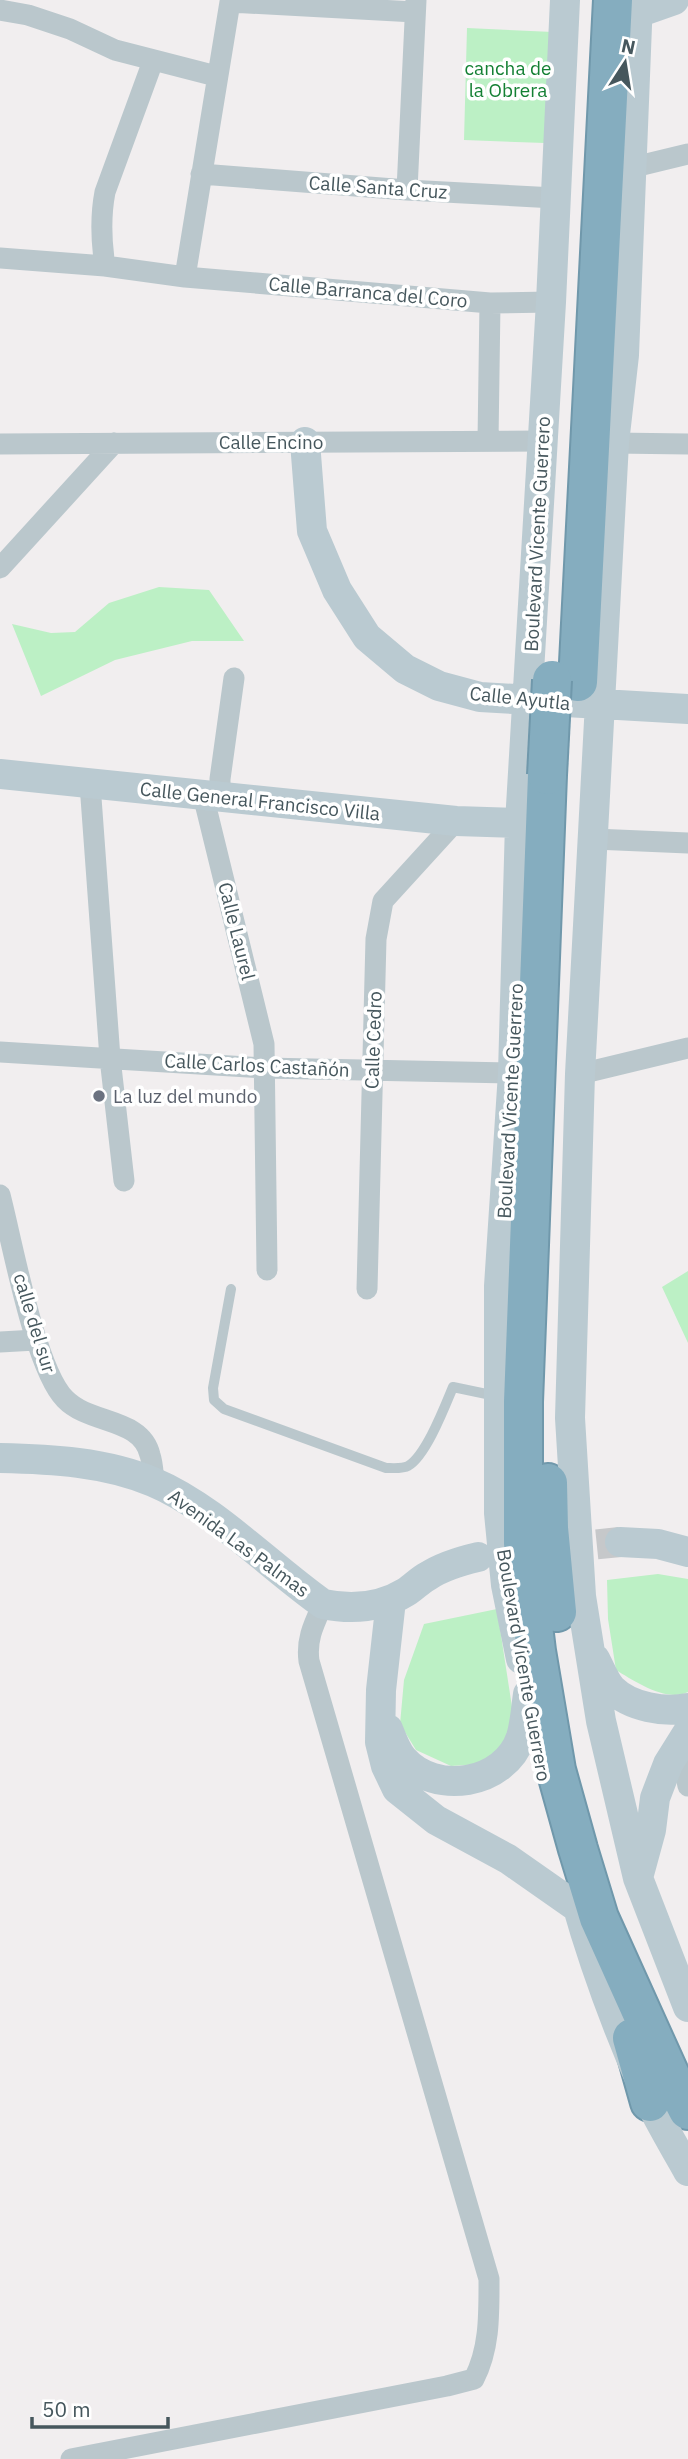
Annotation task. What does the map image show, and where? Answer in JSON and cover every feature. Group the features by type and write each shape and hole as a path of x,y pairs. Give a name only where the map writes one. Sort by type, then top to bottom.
{"highway":[{"name":"Boulevard Vicente Guerrero","path":"565,691 568,424 586,0"},
{"name":"Boulevard Vicente Guerrero","path":"629,4 565,691 523,1402 523,1543 536,1651 556,1770 588,1912 688,2110"},
{"name":"Boulevard Vicente Guerrero","path":"560,773 559,1062 549,1235 545,1405 549,1528 561,1654 581,1763 617,1894 672,2031 688,2061"},
{"path":"588,1912 650,2102"}],"main road":[{"name":"Boulevard Vicente Guerrero","path":"565,0 542,441 565,691 594,839 580,1074 570,1418 581,1597 601,1720 638,1878 688,2007"},
{"path":"629,4 674,0"},
{"name":"Boulevard Vicente Guerrero","path":"588,1912 552,1817 506,1585 499,1513 499,1286 513,1073 520,823 565,691 614,443 624,355 630,168 629,4"},
{"name":"Calle Ayutla","path":"304,442 312,531 337,590 367,637 405,668 439,686 480,697 565,691 688,709"},
{"name":"Calle General Francisco Villa","path":"0,774 456,821 520,823"},
{"name":"Avenida Las Palmas","path":"0,1458 95,1465 154,1482 184,1498 323,1604 343,1608 370,1607 391,1600 429,1575 478,1557"},
{"path":"620,1542 658,1544 688,1552"},
{"path":"391,1600 380,1712 380,1742 386,1766 397,1789 436,1821 508,1859 588,1912"},
{"path":"590,1651 612,1689 631,1700 665,1710 688,1708"},
{"path":"380,1712 402,1759 437,1780 462,1782 495,1770 507,1760 520,1738 528,1694"},
{"path":"638,1878 651,1830 656,1798 668,1764 684,1738"},
{"path":"650,2102 688,2171"}],"street":[{"path":"185,277 229,1 416,6 407,190"},
{"path":"0,10 28,15 71,29 115,50 216,76"},
{"path":"105,266 101,214 105,192 153,61"},
{"path":"630,168 688,154"},
{"name":"Calle Santa Cruz","path":"201,174 555,198"},
{"name":"Calle Barranca del Coro","path":"0,258 490,303 551,302"},
{"path":"488,441 490,303"},
{"name":"Calle Encino","path":"0,444 542,441"},
{"path":"0,568 114,443"},
{"path":"614,443 688,444"},
{"name":"Calle Laurel","path":"234,678 220,779 211,796 264,1044 267,1270"},
{"path":"90,783 110,1058 124,1181"},
{"name":"Calle Cedro","path":"367,1289 378,916 383,901 456,821"},
{"path":"594,839 688,843"},
{"path":"580,1074 688,1048"},
{"name":"Calle Carlos Castañón","path":"0,1052 264,1068 513,1073"},
{"name":"calle del sur","path":"0,1195 36,1340 52,1382 79,1412 125,1426 143,1438 150,1454 154,1482"},
{"path":"0,1342 36,1340"},
{"path":"71,2459 447,2386 474,2379 484,2360 489,2318 489,2279 309,1661 307,1646 323,1604"},
{"path":"684,1738 688,1786"}],"lane":[{"path":"231,1289 213,1388 214,1400 224,1409 386,1468 408,1466 420,1454 434,1431 453,1387 499,1397"}],"green space":[{"name":"cancha de la Obrera","path":"467,28 553,32 545,143 464,140"},
{"path":"159,587 209,590 244,641 192,641 115,660 41,696 12,624 51,633 75,632 109,603"},
{"path":"688,1271 688,1343 662,1287"},
{"path":"658,1574 688,1579 688,1692 680,1695 661,1693 616,1670 608,1619 607,1580"},
{"path":"497,1609 514,1720 504,1745 482,1764 451,1766 416,1750 400,1724 404,1680 424,1624"}],"tunnel":[{"path":"552,1549 620,1542"}],"place":[{"name":"La luz del mundo","path":"99,1096"}]}
